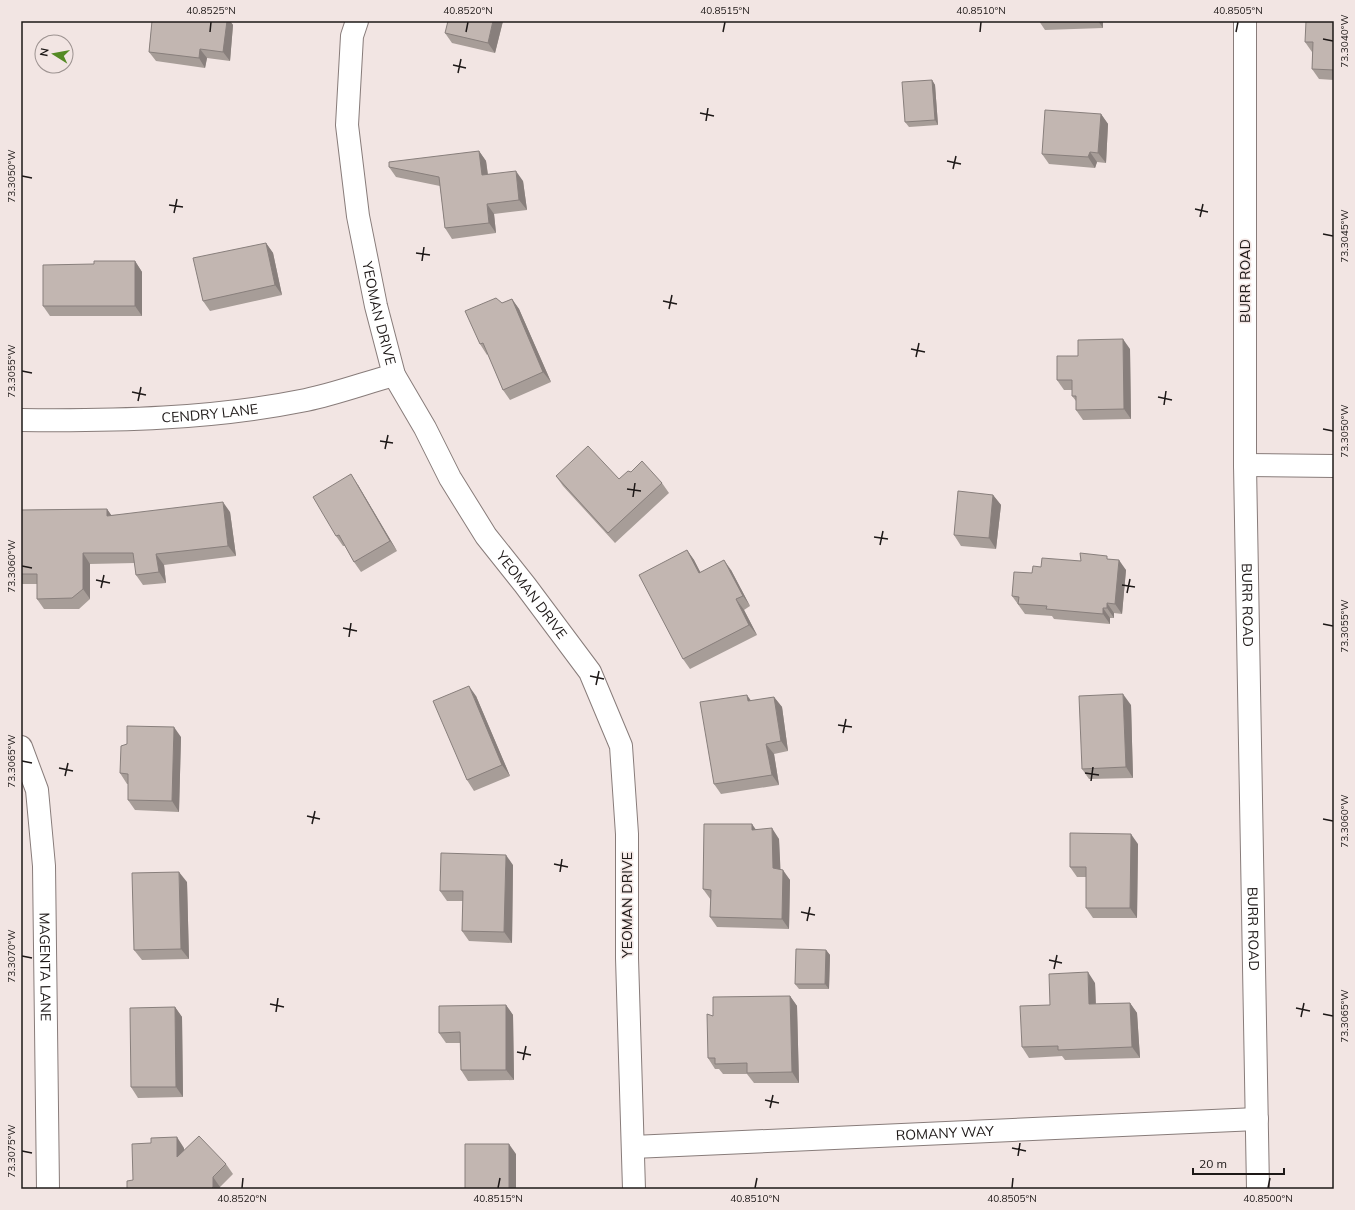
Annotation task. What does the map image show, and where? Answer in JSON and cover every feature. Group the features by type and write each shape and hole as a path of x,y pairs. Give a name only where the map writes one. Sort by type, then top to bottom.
{"street":[{"name":"YEOMAN DRIVE","path":"357,21 352,36 347,125 358,216 376,306 394,375 425,428 450,478 486,536 525,585 590,672 621,746 627,834 627,958 634,1189"},
{"name":"BURR ROAD","path":"1245,21 1245,465 1258,1189"},
{"name":"CENDRY LANE","path":"21,420 95,421 212,414 306,399 394,375"},
{"path":"1245,465 1334,466"},
{"name":"MAGENTA LANE","path":"21,747 36,790 44,866 48,1189"},
{"name":"ROMANY WAY","path":"633,1147 1257,1119"}],"building":[{"path":"152,21 227,21 223,52 200,49 199,58 149,52"},
{"path":"448,21 493,21 488,43 445,33"},
{"path":"1306,21 1334,21 1334,70 1312,69 1313,42 1305,42"},
{"path":"932,80 935,120 905,122 902,82"},
{"path":"1045,110 1101,114 1098,153 1090,152 1088,157 1042,154"},
{"path":"479,151 482,175 516,171 519,200 487,204 489,223 445,228 439,177 389,167 389,162"},
{"path":"266,243 275,285 203,301 193,258"},
{"path":"94,261 135,261 135,306 43,306 43,265 94,264"},
{"path":"496,298 502,303 512,299 543,372 503,390 483,343 480,344 465,311"},
{"path":"1123,339 1124,409 1076,410 1076,396 1072,396 1072,380 1057,380 1057,356 1078,356 1078,340"},
{"path":"588,446 619,479 628,471 631,472 642,461 662,483 608,533 556,476"},
{"path":"351,474 390,541 354,562 339,535 336,536 313,497"},
{"path":"958,491 993,495 989,538 954,535"},
{"path":"223,502 228,546 156,554 159,572 136,575 133,553 83,553 83,589 72,598 37,599 37,574 21,574 21,510 107,509 107,516"},
{"path":"687,550 699,573 724,560 743,596 736,599 749,625 683,659 639,575"},
{"path":"1080,553 1107,556 1107,559 1119,560 1115,604 1107,603 1107,608 1103,608 1103,614 1046,609 1047,606 1018,604 1019,597 1012,596 1014,572 1032,573 1033,566 1041,567 1042,558 1081,561"},
{"path":"469,686 502,765 467,780 433,701"},
{"path":"1123,694 1126,767 1082,769 1079,696"},
{"path":"747,695 748,701 774,697 781,741 766,744 772,775 714,784 700,702"},
{"path":"127,726 174,727 172,801 128,800 128,774 120,773 121,746 127,744"},
{"path":"704,824 752,824 752,830 772,828 773,868 783,870 782,919 710,917 711,890 703,889"},
{"path":"1070,833 1131,834 1130,908 1086,908 1086,867 1070,867"},
{"path":"441,853 506,855 504,932 462,931 463,891 440,891"},
{"path":"179,872 181,949 134,950 132,873"},
{"path":"796,949 826,950 825,984 795,984"},
{"path":"1088,972 1089,1004 1130,1003 1132,1047 1058,1050 1058,1046 1022,1047 1020,1006 1050,1005 1049,974"},
{"path":"790,996 792,1072 747,1073 747,1063 715,1064 715,1058 708,1058 707,1014 713,1016 713,997"},
{"path":"506,1005 506,1070 461,1070 460,1032 439,1033 439,1006"},
{"path":"175,1007 176,1087 131,1087 130,1008"},
{"path":"199,1136 226,1164 213,1177 213,1187 211,1189 127,1189 127,1181 133,1180 132,1144 151,1143 151,1138 177,1137 177,1157"},
{"path":"465,1144 509,1144 509,1189 465,1189"}]}
